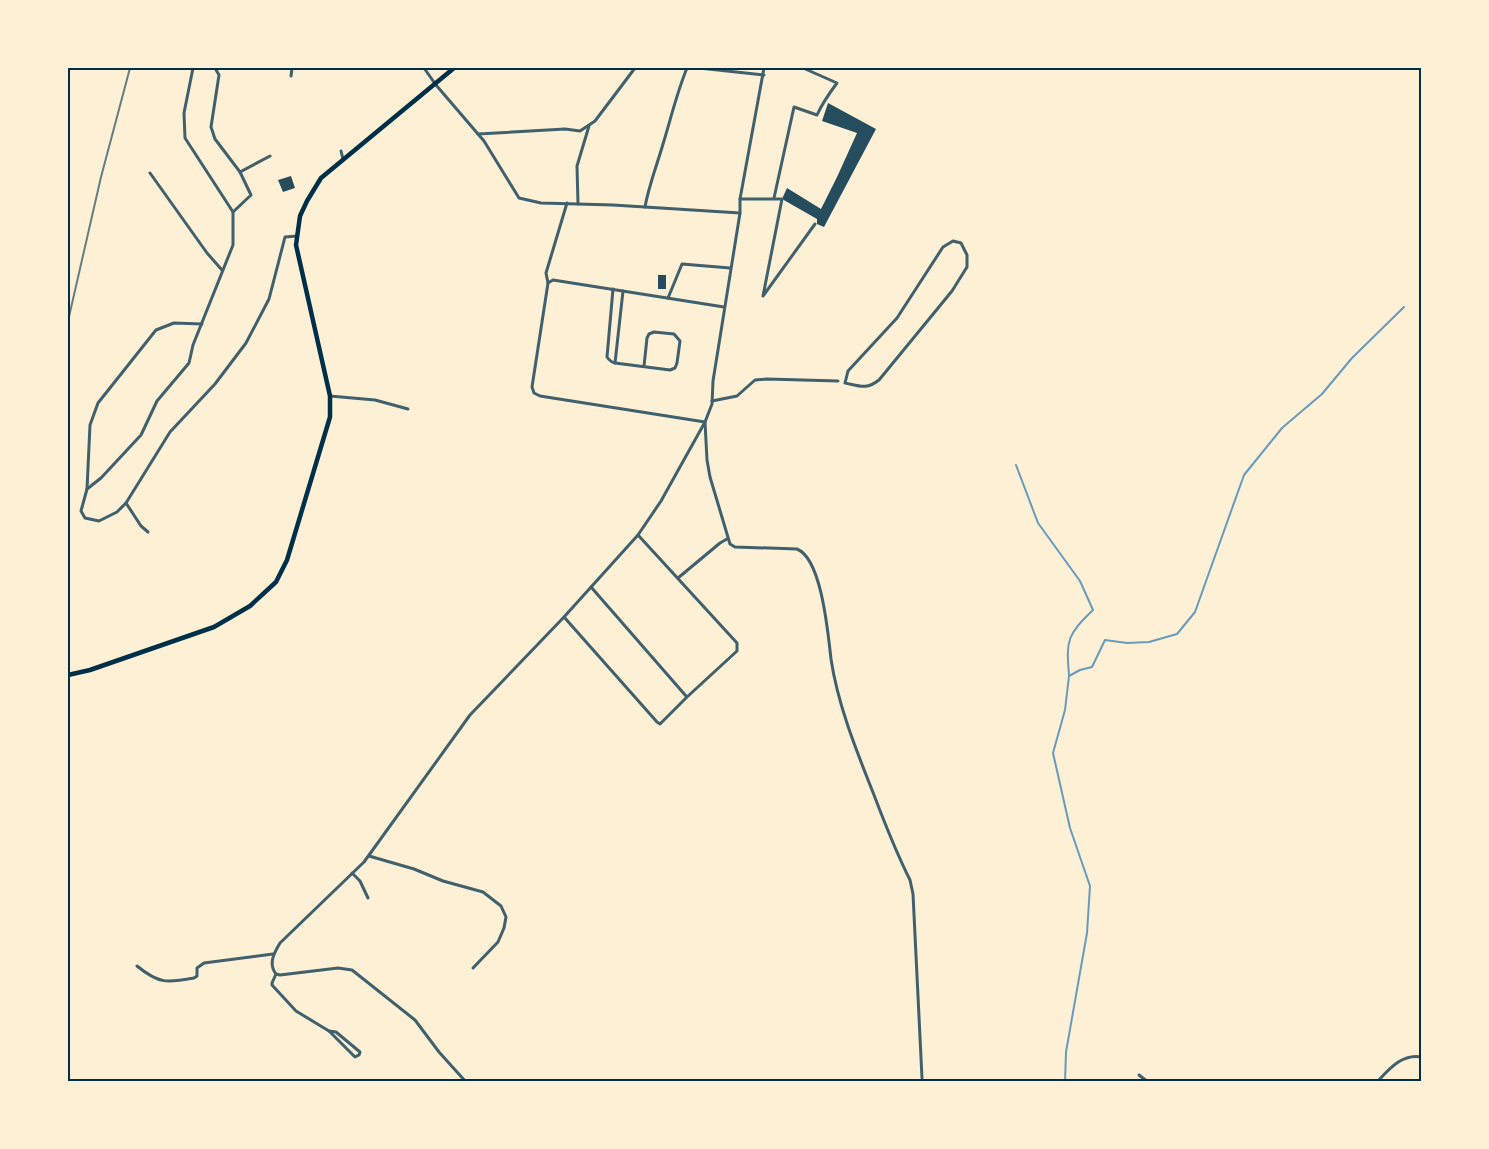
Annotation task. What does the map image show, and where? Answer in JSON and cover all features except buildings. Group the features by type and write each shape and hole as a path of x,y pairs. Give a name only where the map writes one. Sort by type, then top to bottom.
{"main road":[{"path":"68,675 90,670 214,627 250,606 276,582 287,560 330,417 330,396 296,245 300,216 321,178 454,68"}],"street":[{"path":"87,489 101,478 141,435 158,401 189,363 201,324 233,245 232,212 185,138 184,113 193,68"},
{"path":"215,68 219,75 211,127 215,139 240,172 251,195 232,212"},
{"path":"291,76 292,68"},
{"path":"424,68 492,153 519,198 541,203 740,213"},
{"path":"478,134 565,129 580,131 596,122 635,68"},
{"path":"645,207 649,186 678,89 687,68"},
{"path":"699,68 764,75"},
{"path":"276,975 272,966 273,954 280,943 368,856 470,715 564,617 638,535 661,501 705,422 712,401 724,307 740,213 740,199 764,68"},
{"path":"774,198 794,107 818,116 820,106 831,95 837,83 803,68"},
{"path":"578,204 577,166 590,125"},
{"path":"341,151 343,161"},
{"path":"240,172 270,156"},
{"path":"150,173 207,253 222,270"},
{"path":"740,199 782,199 763,296 815,224"},
{"path":"567,203 546,273 548,282 532,387 534,393 540,396 705,422"},
{"path":"201,324 174,322 156,330 98,403 90,425 87,489 81,511 85,518 99,521 117,512 126,503 170,432 215,384 246,343 268,299 285,237 299,236"},
{"path":"953,241 961,243 967,255 967,267 952,291 879,380 871,387 845,382 848,371 897,318 943,248 953,241"},
{"path":"668,298 682,264 730,268"},
{"path":"548,282 553,280 724,307"},
{"path":"613,289 607,357 609,361 670,370 675,368 677,363 680,341 674,334 654,332 649,334 644,366"},
{"path":"615,363 623,291"},
{"path":"712,401 737,396 755,380 838,381"},
{"path":"330,396 375,400 408,409"},
{"path":"705,422 710,477 730,544 735,547 797,549 803,552 813,567 821,598 832,665 857,753 910,880 913,894 922,1078"},
{"path":"126,503 141,526 148,532"},
{"path":"564,617 660,724 737,651 738,647 638,535"},
{"path":"678,578 727,539"},
{"path":"591,588 687,697"},
{"path":"368,856 414,869 443,881 483,891 501,906 506,917 498,942 473,968"},
{"path":"352,873 360,881 368,898"},
{"path":"137,966 153,977 165,981 194,978 197,976 197,968 204,963 273,954"},
{"path":"276,975 338,968 352,970 415,1020 466,1082"},
{"path":"276,975 272,985 291,1008 338,1034 360,1052 359,1055 355,1057 329,1031"},
{"path":"1377,1082 1399,1061 1414,1056 1422,1058"},
{"path":"1139,1075 1148,1082"}],"waterway":[{"path":"1065,1082 1066,1052 1087,933 1090,886 1070,828 1053,753 1065,710 1069,676 1092,667 1105,640 1127,643 1149,642 1177,634 1195,612 1244,475 1282,428 1322,394 1352,358 1404,307"},
{"path":"1016,465 1038,523 1080,581 1093,610 1073,632 1070,639 1068,646 1069,675"}],"railway":[{"path":"68,321 101,177 130,68"}]}
